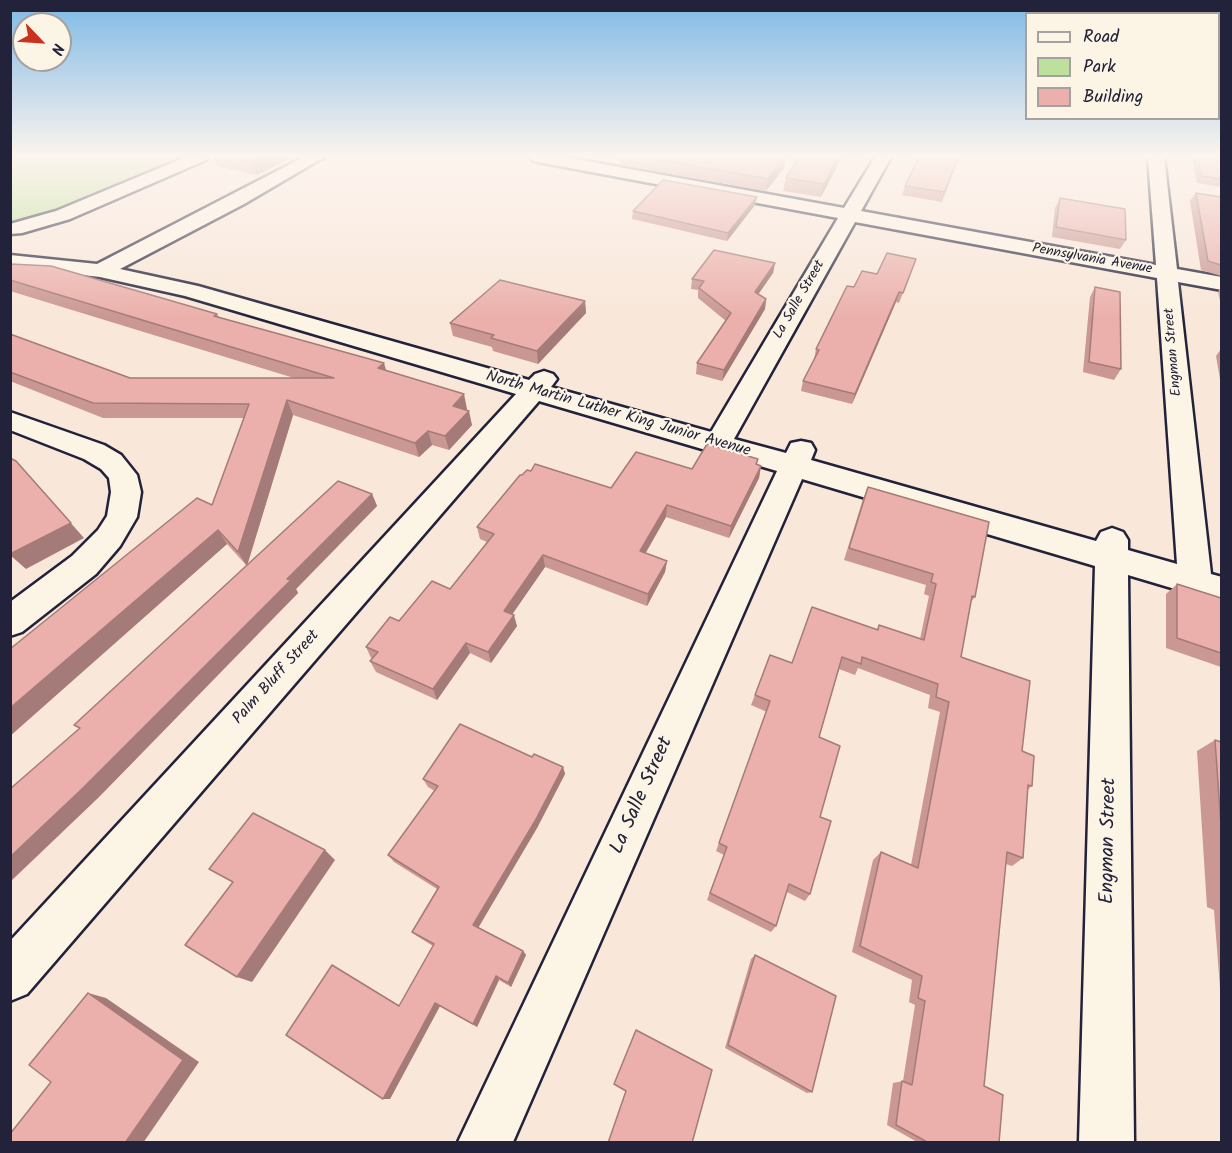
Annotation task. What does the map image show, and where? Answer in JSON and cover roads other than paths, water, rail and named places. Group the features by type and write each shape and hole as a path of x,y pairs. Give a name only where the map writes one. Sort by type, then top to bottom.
{"street":[{"path":"10,259 30,248 24,234 78,211"},
{"path":"108,267 217,211"},
{"name":"Pennsylvania Avenue","path":"826,211 1221,284"},
{"name":"La Salle Street","path":"722,436 852,211"},
{"name":"Engman Street","path":"1161,211 1194,572"},
{"name":"North Martin Luther King Junior Avenue","path":"24,234 52,251 190,291 539,384 1194,572 1221,590"},
{"name":"North Martin Luther King Junior Avenue","path":"10,259 108,267"},
{"name":"Palm Bluff Street","path":"10,976 539,384"},
{"path":"10,420 94,452 111,462 123,475 126,492 122,517 109,538 84,565 10,622"},
{"name":"La Salle Street","path":"485,1143 797,458"},
{"name":"Engman Street","path":"1107,1143 1112,549"},
{"name":"North Martin Luther King Junior Avenue","path":"1194,572 1221,570"}]}
